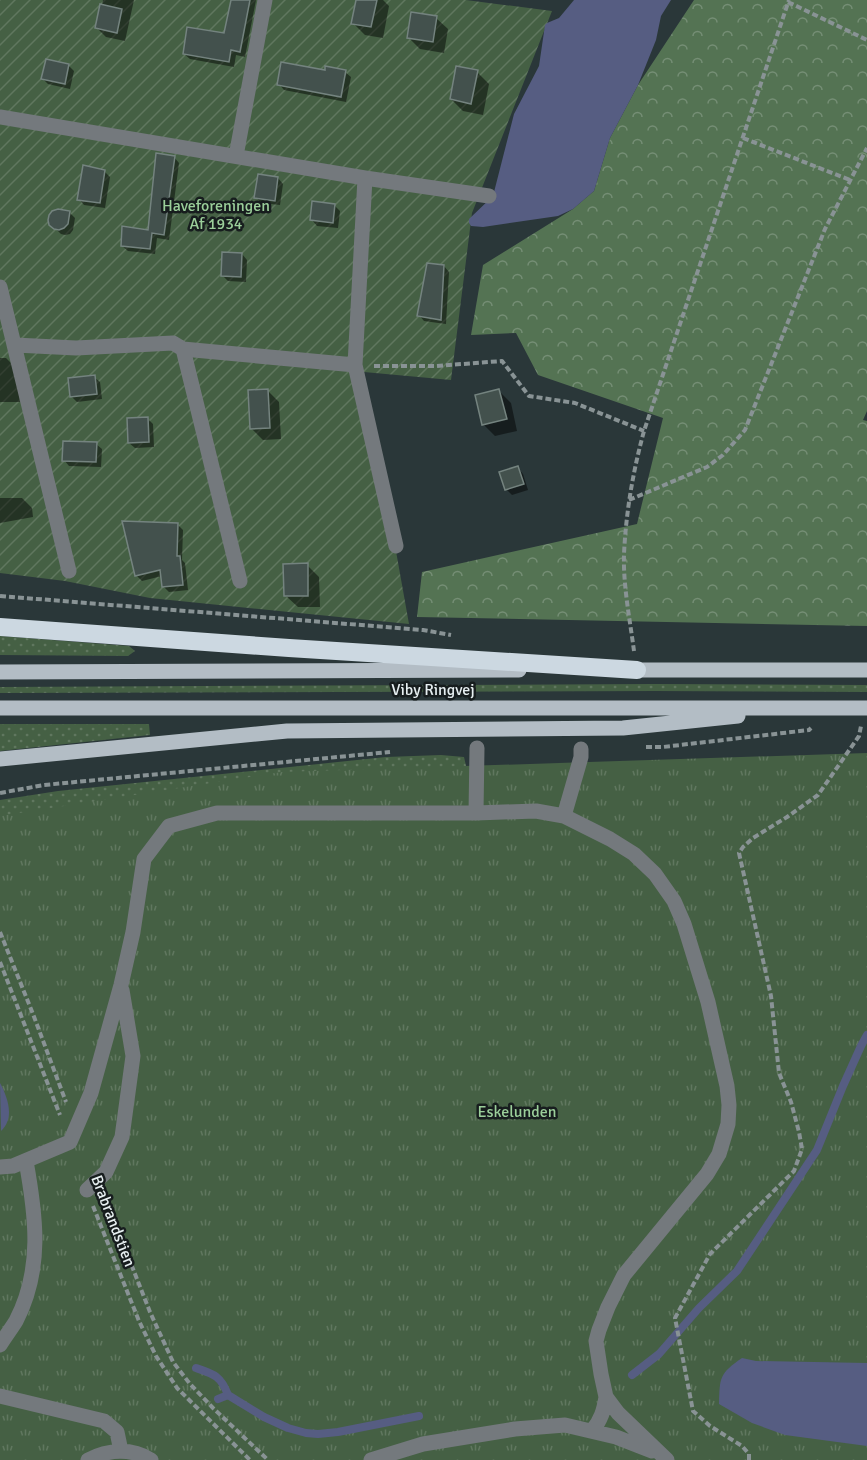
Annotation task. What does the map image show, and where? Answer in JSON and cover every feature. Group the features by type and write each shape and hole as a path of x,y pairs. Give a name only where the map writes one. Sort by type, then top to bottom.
{"highway":[{"path":"0,627 637,670"}],"main road":[{"name":"Viby Ringvej","path":"0,672 867,670"},
{"path":"0,759 287,730 623,728 825,707"},
{"name":"Viby Ringvej","path":"0,708 866,708"}],"street":[{"path":"236,156 265,0"},
{"path":"0,117 365,178 489,196"},
{"path":"365,178 355,365 396,546"},
{"path":"0,287 69,571"},
{"path":"15,345 76,348 172,344 183,349 355,365"},
{"path":"183,349 240,581"},
{"path":"476,813 477,748"},
{"path":"564,816 581,749"},
{"path":"0,1167 13,1166 26,1161 73,1136 91,1093 121,985 133,933 144,859 169,826 217,813 536,811 564,816 634,854 655,874 674,901 684,924 708,1002 727,1086 729,1105 728,1124 720,1154 707,1174 624,1275 608,1307 596,1341 606,1397 600,1421 592,1431"},
{"path":"92,1185 105,1172 122,1137 133,1056 121,985"},
{"path":"0,1345 16,1321 27,1292 35,1260 34,1202 26,1161"},
{"path":"0,1396 104,1421 117,1432 121,1450"},
{"path":"606,1397 618,1413 663,1457"},
{"path":"371,1460 423,1444 515,1429 565,1425 616,1437 663,1457"},
{"path":"88,1460 100,1454 121,1450 141,1454 151,1460"}],"path":[{"path":"637,670 624,556 635,464 788,1 867,39"},
{"path":"742,138 850,180"},
{"path":"629,500 707,467 723,455 745,430 825,229 867,148"},
{"path":"355,365 436,366 502,361 529,396 575,403 645,431"},
{"path":"0,596 423,630 456,636"},
{"path":"639,748 809,730 825,707"},
{"path":"749,1460 749,1454 742,1446 710,1426 693,1411 675,1318 711,1254 794,1171 801,1149 791,1102 779,1073 771,996 739,853 753,838 818,795 859,736 866,708"},
{"path":"0,793 55,784 395,751"},
{"path":"0,932 33,1014 73,1136"},
{"path":"0,962 73,1136"},
{"path":"92,1185 173,1362 198,1392 268,1460"},
{"name":"Brabrandstien","path":"92,1185 139,1321 156,1356 177,1388 250,1460"}],"green space":[{"name":"Haveforeningen Af 1934","path":"0,0 466,0 552,11 472,213 451,380 364,372 409,624 150,598 65,581 0,573"},
{"path":"694,0 867,0 867,411 863,420 867,421 867,626 417,617 422,572 637,524 663,418 538,375 516,333 471,335 483,265 573,209 594,191 610,138 638,85"},
{"path":"0,636 129,646 135,651 128,656 0,655"},
{"path":"867,685 867,692 0,693 0,687"},
{"path":"0,724 149,724 150,735 0,751"},
{"name":"Eskelunden","path":"867,753 867,1460 0,1460 0,816 282,772"},
{"path":"441,755 464,757 467,770 0,918 0,800 58,791 386,757"}],"water":[{"path":"574,0 671,0 661,16 656,40 638,85 610,138 594,191 573,209 558,216 483,227 471,226 469,219 493,196 514,114 539,66 545,25 559,18"},
{"path":"0,1083 9,1108 8,1120 1,1131"},
{"path":"742,1358 756,1361 867,1363 867,1446 785,1435 752,1423 719,1404 722,1377"}],"building":[{"path":"231,0 250,0 240,52 231,50 229,62 183,54 187,27 224,33"},
{"path":"356,0 377,0 371,27 351,24"},
{"path":"100,4 122,9 117,33 95,28"},
{"path":"411,12 437,16 433,42 407,38"},
{"path":"46,59 69,64 65,84 41,79"},
{"path":"281,62 325,70 325,66 346,70 341,97 277,85"},
{"path":"456,66 478,70 471,104 450,99"},
{"path":"156,153 175,156 164,235 152,233 150,249 121,246 122,226 148,230"},
{"path":"83,165 105,170 100,203 77,200"},
{"path":"258,174 278,177 275,201 254,198"},
{"path":"312,201 335,204 333,223 310,220"},
{"path":"58,209 70,211 68,224 59,230 49,225 48,220 52,211"},
{"path":"222,252 242,253 241,277 221,276"},
{"path":"427,263 444,265 441,320 417,316"},
{"path":"95,375 97,394 70,397 68,378"},
{"path":"268,389 270,428 250,429 248,390"},
{"path":"499,389 507,419 482,425 475,395"},
{"path":"148,417 149,442 128,443 127,418"},
{"path":"63,441 97,442 96,462 62,461"},
{"path":"518,466 524,484 505,490 499,472"},
{"path":"122,521 178,523 177,556 180,556 183,585 162,587 160,570 135,576"},
{"path":"308,563 308,596 284,596 283,564"}],"waterway":[{"path":"632,1375 659,1354 699,1308 737,1271 817,1150 867,1035"},
{"path":"196,1368 216,1377 223,1384 228,1395"},
{"path":"218,1399 228,1395 264,1417 306,1433 338,1432 419,1416"}]}
